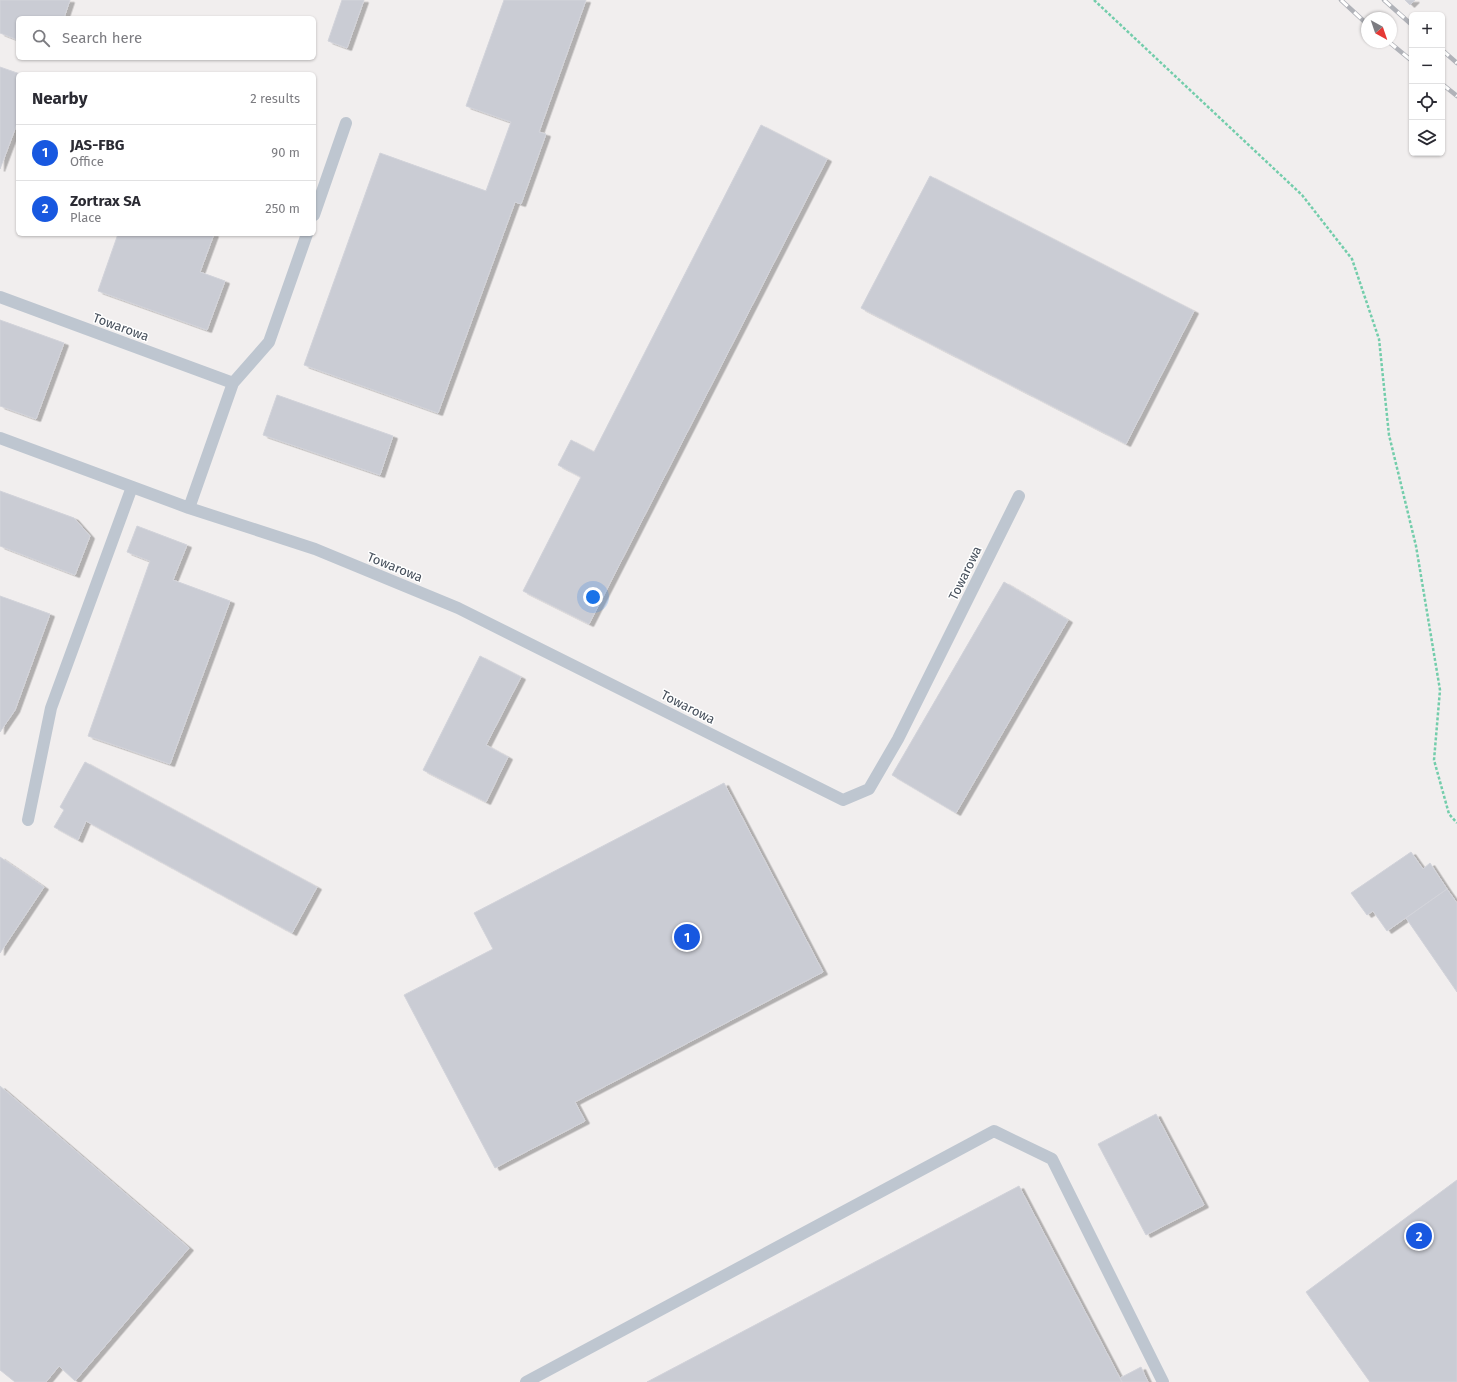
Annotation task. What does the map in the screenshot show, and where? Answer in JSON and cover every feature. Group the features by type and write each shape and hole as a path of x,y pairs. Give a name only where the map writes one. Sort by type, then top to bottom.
{"lane":[{"path":"316,209 346,123"},
{"path":"189,508 233,383 269,342 306,236"},
{"name":"Towarowa","path":"0,297 233,383"},
{"name":"Towarowa","path":"0,438 189,508 315,549 458,608 843,800 869,789 873,783 898,739 1019,496"},
{"path":"28,820 51,708 132,487"},
{"path":"526,1382 994,1132 1052,1159 1163,1382"}],"path":[{"path":"1094,0 1302,195 1352,259 1379,339 1389,435 1416,546 1440,690 1434,760 1449,814 1457,823"}],"building":[{"path":"0,0 70,0 65,16 16,16 16,39 0,33"},
{"path":"342,0 364,0 347,48 328,41"},
{"path":"504,0 586,0 539,132 546,134 521,204 515,202 438,413 304,365 380,153 486,191 511,122 466,106"},
{"path":"1405,0 1415,0 1410,5"},
{"path":"0,67 16,73 16,126 0,169"},
{"path":"761,125 827,159 589,624 523,591 581,477 558,465 571,440 594,452"},
{"path":"930,176 1194,311 1126,444 861,308"},
{"path":"117,236 213,236 200,272 225,281 207,330 98,291"},
{"path":"0,320 64,343 36,419 0,406"},
{"path":"277,395 393,436 380,475 263,435"},
{"path":"0,491 74,518 90,536 75,575 0,546"},
{"path":"137,526 187,545 173,580 230,601 170,764 88,736 150,561 127,552"},
{"path":"1004,582 1068,620 956,813 892,775"},
{"path":"0,596 50,614 15,710 0,732"},
{"path":"480,656 521,677 486,745 508,757 486,802 423,770"},
{"path":"85,762 317,887 292,933 86,821 78,840 54,827 64,810 60,807"},
{"path":"724,783 823,972 575,1102 585,1121 495,1168 404,995 493,949 474,913"},
{"path":"1411,852 1423,869 1430,863 1447,889 1387,931 1373,911 1367,915 1351,893"},
{"path":"0,857 44,887 0,953"},
{"path":"1447,889 1457,903 1457,992 1406,918"},
{"path":"0,1086 189,1248 75,1381 59,1366 46,1382 15,1382 0,1370"},
{"path":"1156,1114 1204,1205 1146,1235 1098,1144"},
{"path":"1457,1180 1457,1382 1370,1382 1306,1292"},
{"path":"1019,1186 1122,1382 647,1382"},
{"path":"1141,1367 1148,1382 1122,1382 1120,1378"}],"railway":[{"path":"1341,0 1361,18"},
{"path":"1384,0 1409,22"},
{"path":"1396,48 1409,59"},
{"path":"1445,53 1457,63"},
{"path":"1445,86 1457,96"}],"place":[{"name":"JAS-FBG","path":"687,937"},
{"name":"Zortrax SA","path":"1419,1236"}]}
